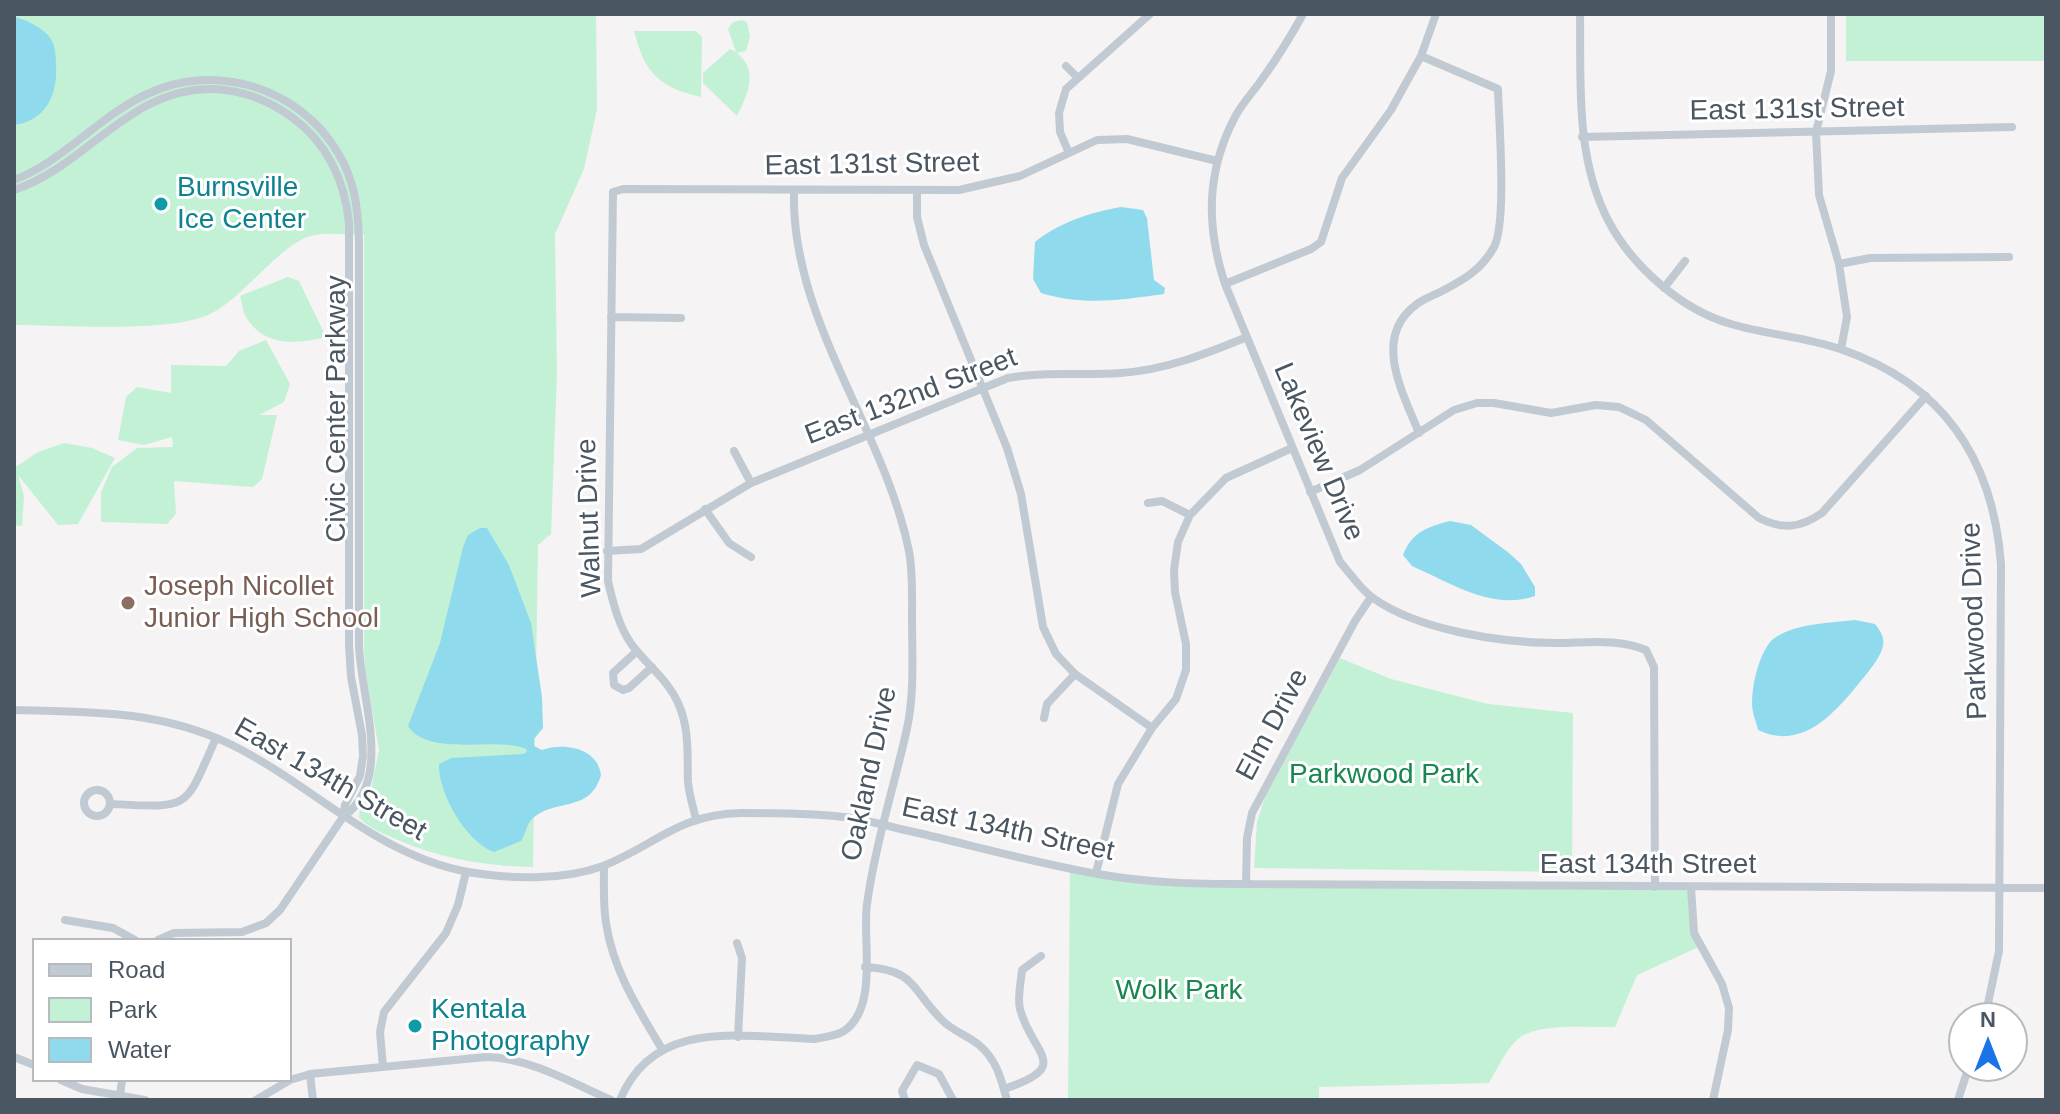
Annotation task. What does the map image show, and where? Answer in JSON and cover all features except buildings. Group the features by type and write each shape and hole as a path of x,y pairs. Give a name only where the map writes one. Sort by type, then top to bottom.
{"street":[{"path":"1069,153 1060,132 1059,113 1066,89 1150,14"},
{"name":"Lakeview Drive","path":"1303,14 1288,43 1236,116 1217,161 1210,191 1211,224 1215,254 1225,284 1340,562 1371,597 1408,618 1485,637 1530,643 1629,642 1646,650 1654,667 1655,887"},
{"path":"1225,284 1311,249 1321,242 1342,178 1391,110 1421,56 1436,14"},
{"name":"Parkwood Drive","path":"1580,14 1582,137 1608,221 1633,256 1664,288 1693,307 1729,324 1841,349 1887,367 1926,396 1951,423 1973,455 1989,490 1998,528 2001,564 2001,887 1999,951 1988,1002"},
{"path":"1831,14 1831,71 1816,132 1819,195 1839,264 1847,317 1841,349"},
{"path":"1419,433 1393,369 1392,350 1396,332 1416,305 1467,278 1482,266 1496,244 1501,220 1498,89 1421,56"},
{"path":"1066,66 1078,78"},
{"name":"Civic Center Parkway","path":"14,180 37,169 145,94 176,83 206,79 243,83 287,101 318,126 343,162 354,192 359,222 359,644 373,749 366,786 354,807 343,817"},
{"name":"Civic Center Parkway","path":"14,190 45,175 137,110 162,97 196,90 229,90 273,105 302,124 330,157 342,186 349,223 349,644 363,749 360,776 345,805 343,817"},
{"name":"East 131st Street","path":"1582,137 2012,127"},
{"name":"East 131st Street","path":"613,192 623,189 959,190 992,185 1020,176 1097,140 1127,139 1217,161"},
{"name":"Oakland Drive","path":"620,1100 633,1074 662,1049 689,1038 815,1039 844,1031 855,1020 866,997 866,911 907,731 913,688 909,554 896,502 816,313 793,223 794,190"},
{"path":"917,191 917,217 924,245 1007,448 1021,494 1030,533 1043,627 1056,654 1075,674 1152,728"},
{"name":"Walnut Drive","path":"613,192 608,581 615,610 631,644 677,701 685,722 689,745 688,786 696,819"},
{"path":"1839,264 1870,258 2009,257"},
{"path":"1664,288 1685,261"},
{"path":"611,317 681,318"},
{"name":"East 132nd Street","path":"607,551 641,549 751,483 982,387 1032,373 1117,374 1155,370 1192,360 1247,337"},
{"path":"1310,492 1360,470 1454,410 1477,403 1551,413 1596,405 1619,407 1646,420 1759,518 1774,525 1791,527 1808,522 1822,513 1926,396"},
{"path":"1096,873 1118,784 1152,728 1176,699 1186,670 1186,644 1175,592 1174,570 1178,542 1190,515 1226,478 1292,448"},
{"path":"734,451 751,483"},
{"path":"1148,503 1162,501 1190,515"},
{"path":"705,509 729,543 751,557"},
{"name":"Elm Drive","path":"1246,884 1247,838 1252,813 1355,621 1371,597"},
{"path":"637,651 613,673 614,685 623,690 629,688 652,667"},
{"path":"1044,718 1047,704 1075,674"},
{"name":"East 134th Street","path":"14,710 130,714 172,722 216,738 256,759 383,842 414,857 466,872 496,876 571,874 604,866 667,831 696,819 736,813 848,817 1144,881 2046,888"},
{"path":"112,804 165,807 180,803 193,790 216,738"},
{"path":"163,938 174,933 242,932 266,923 280,910 343,817"},
{"path":"604,866 605,921 613,957 662,1049"},
{"path":"383,1067 380,1032 384,1012 446,933 458,905 466,872"},
{"path":"1691,887 1694,933 1722,984 1729,1008 1728,1030 1713,1100"},
{"path":"65,920 113,928 131,938"},
{"path":"737,943 742,958 738,1037"},
{"path":"1004,1089 1031,1080 1040,1073 1043,1063 1040,1048 1033,1042 1019,1006 1022,970 1041,956"},
{"path":"865,967 889,968 905,975 944,1022 991,1057 1007,1100"},
{"path":"292,1079 310,1074 486,1057 506,1058 527,1063 611,1100"},
{"path":"905,1100 902,1091 917,1065 939,1074 953,1100"},
{"path":"310,1074 313,1100"},
{"path":"66,1082 82,1089 145,1100"},
{"path":"120,1096 122,1082"},
{"path":"256,1100 287,1082"}],"green space":[{"path":"14,14 596,14 597,109 584,169 555,234 557,372 551,534 538,545 533,867 478,863 443,855 382,833 359,817 360,807 371,789 379,750 364,650 364,235 327,234 303,239 276,258 221,308 190,321 142,326 14,325"},
{"path":"1846,14 2046,14 2046,61 1846,61"},
{"path":"733,22 747,22 750,37 746,51 737,53 744,60 750,75 745,99 737,116 703,83 703,73 730,49 736,52 728,29"},
{"path":"634,31 696,31 702,37 701,97 674,88 656,76 643,58"},
{"path":"288,277 299,281 326,337 294,342 273,339 256,329 246,318 240,296"},
{"path":"266,340 290,384 284,402 259,415 277,415 262,479 253,487 174,481 176,514 167,524 101,522 101,492 112,467 137,448 173,447 172,437 144,445 118,440 126,397 137,387 171,393 171,365 226,366 239,351"},
{"path":"64,443 92,448 115,458 78,524 58,525 18,475 24,496 22,526 14,525 14,468 38,452"},
{"name":"Parkwood Park","path":"1340,658 1391,679 1488,704 1573,713 1572,872 1254,868 1257,822 1265,797"},
{"name":"Wolk Park","path":"1070,868 1143,881 1691,887 1694,933 1701,946 1637,975 1615,1027 1549,1028 1526,1034 1509,1049 1489,1083 1319,1087 1319,1100 1068,1100"}],"water":[{"path":"14,17 36,26 50,38 54,45 56,76 52,96 42,112 14,125"},
{"path":"1121,207 1143,210 1147,218 1154,280 1165,288 1164,294 1087,301 1041,293 1033,279 1035,242 1075,219"},
{"path":"1450,521 1471,525 1509,553 1521,564 1535,587 1535,596 1519,600 1487,598 1412,566 1403,555 1411,541 1427,528"},
{"path":"480,528 487,528 509,565 531,623 542,697 543,728 534,739 534,746 542,750 560,747 579,749 594,759 601,775 589,795 542,812 531,820 521,841 494,852 473,838 456,815 443,789 439,764 451,758 523,754 527,752 526,749 497,744 446,744 418,736 408,726 440,643 463,547 468,535"},
{"path":"1855,620 1875,624 1882,634 1883,643 1876,661 1850,694 1828,717 1803,732 1789,736 1758,730 1753,712 1753,694 1760,660 1770,642 1785,632 1804,626"}],"place":[{"name":"Burnsville Ice Center","path":"161,204"},
{"name":"Joseph Nicollet Junior High School","path":"128,603"},
{"name":"Kentala Photography","path":"415,1026"}]}
